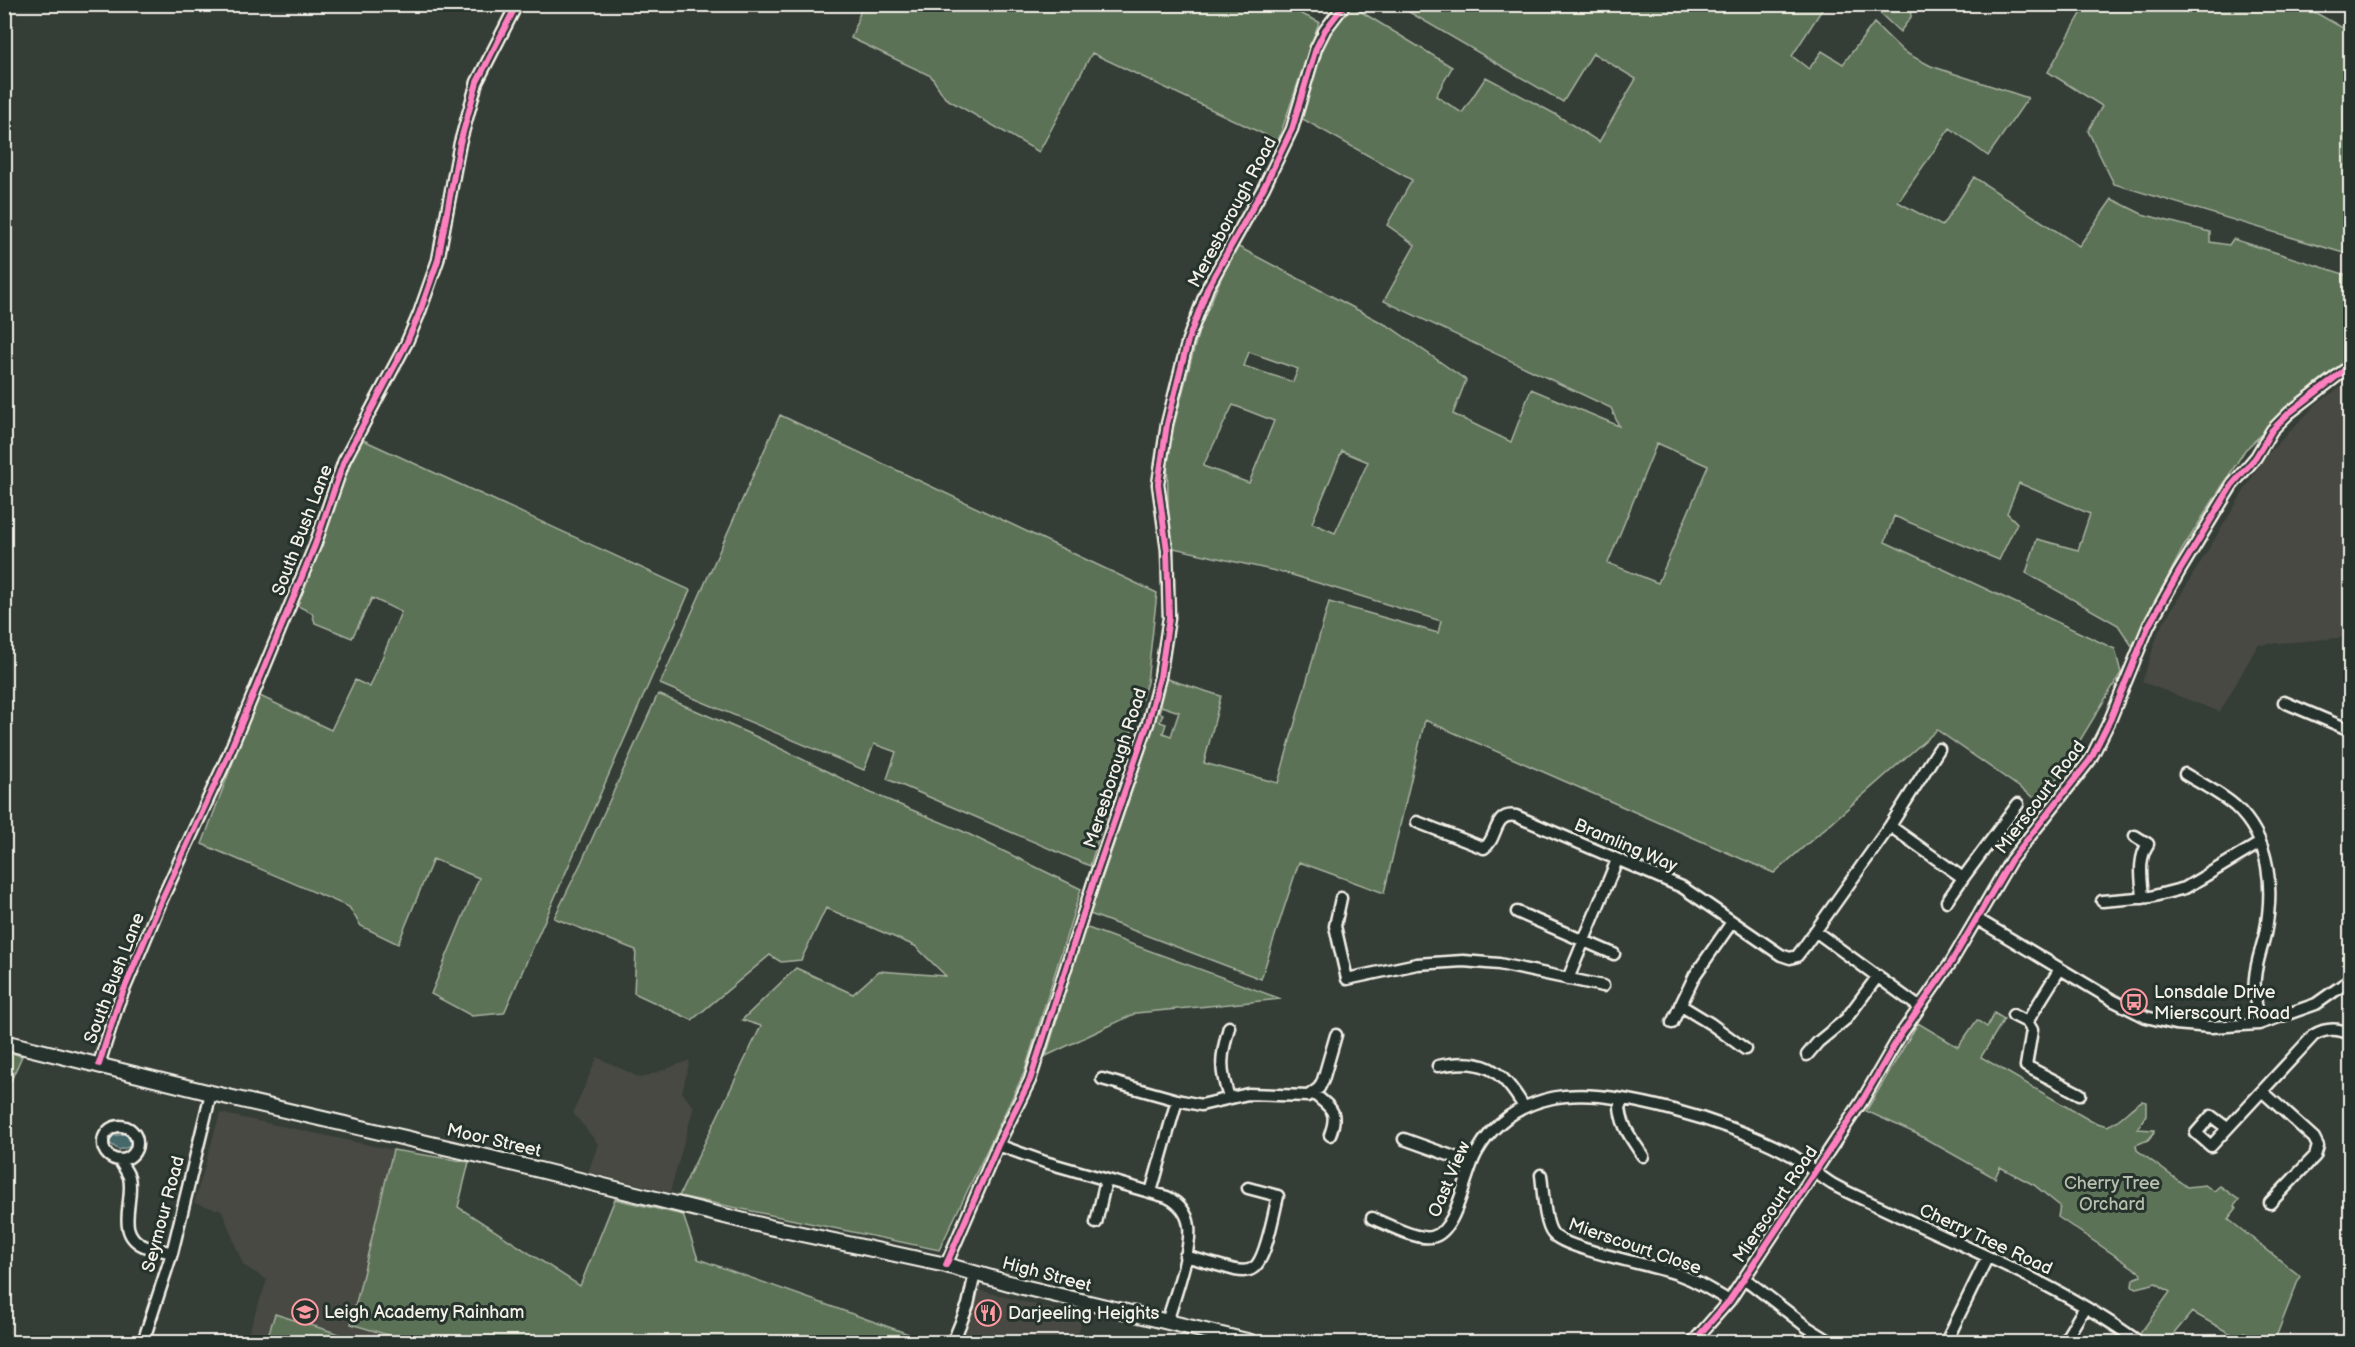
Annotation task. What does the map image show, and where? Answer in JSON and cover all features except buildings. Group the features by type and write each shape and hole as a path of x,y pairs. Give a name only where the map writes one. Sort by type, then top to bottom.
{"main road":[{"name":"Moor Street","path":"4,1042 769,1227 975,1273"},
{"name":"High Street","path":"975,1273 1167,1323 1251,1342"}],"street":[{"name":"South Bush Lane","path":"99,1064 118,1004 162,898 227,758 315,545 344,461 406,344 419,314 438,260 460,143 477,82 517,4"},
{"name":"Meresborough Road","path":"946,1265 998,1145 1030,1080 1135,764 1160,677 1169,618 1167,550 1158,484 1167,424 1188,340 1208,287 1264,187 1292,129 1316,48 1325,30 1345,4"},
{"name":"Mierscourt Road","path":"1693,1342 1729,1301 1862,1101 1895,1042 1950,964 2005,869 2026,838 2090,760 2110,720 2150,626 2179,572 2232,485 2256,457 2272,430 2283,418 2308,396 2350,366"},
{"path":"2284,702 2350,730"},
{"name":"Bramling Way","path":"1417,822 1484,848 1491,841 1501,818 1510,815 1682,887 1782,955 1790,958 1797,956 1890,826 1939,749"},
{"path":"2185,774 2238,808 2260,843 2268,864 2270,891 2268,918 2255,979 2259,1023"},
{"path":"1947,900 2018,804"},
{"path":"1890,826 1963,878"},
{"path":"2135,836 2148,844 2141,858 2143,898"},
{"path":"2102,902 2143,898 2190,886 2260,843"},
{"path":"1568,979 1617,860"},
{"path":"1341,897 1335,926 1347,979 1417,964 1463,961 1499,964 1603,986"},
{"path":"1517,912 1614,954"},
{"path":"1977,919 2114,1001 2155,1019 2211,1028 2259,1023 2316,1004 2350,980"},
{"path":"1672,1023 1695,975 1732,922"},
{"path":"1815,931 1919,1007"},
{"path":"2027,1022 2060,969"},
{"path":"1807,1055 1818,1042 1846,1019 1878,976"},
{"path":"1680,1005 1745,1049"},
{"path":"2013,1016 2027,1022 2032,1030 2026,1066 2080,1094"},
{"path":"1229,1027 1221,1054 1222,1074 1229,1097"},
{"path":"2227,1128 2307,1042 2320,1032 2334,1029 2350,1034"},
{"path":"1102,1078 1201,1105 1248,1094 1302,1097 1314,1094 1323,1080 1336,1035"},
{"path":"1438,1066 1470,1062 1490,1068 1505,1079 1524,1107"},
{"path":"2262,1091 2314,1138 2318,1146 2315,1156 2270,1203"},
{"name":"Seymour Road","path":"143,1342 172,1252 211,1093"},
{"path":"1314,1094 1332,1109 1335,1121 1330,1135"},
{"name":"Oast View","path":"1372,1218 1417,1236 1433,1237 1440,1234 1446,1230 1454,1215 1471,1163 1492,1130 1524,1107 1547,1099 1570,1096 1620,1100 1659,1107 1720,1124 1783,1150 1815,1171"},
{"path":"1151,1192 1177,1100"},
{"path":"1620,1100 1623,1124 1643,1156"},
{"path":"1404,1138 1471,1163"},
{"path":"998,1145 1014,1152 1151,1192 1174,1201 1184,1211 1189,1234 1167,1323"},
{"path":"120,1161 129,1177 127,1222 129,1232 134,1240 144,1246 172,1252"},
{"name":"Cherry Tree Road","path":"1815,1171 1835,1186 2042,1283 2085,1307 2139,1342"},
{"name":"Mierscourt Close","path":"1542,1175 1548,1225 1558,1238 1579,1247 1682,1275 1729,1301"},
{"path":"1096,1223 1106,1180"},
{"path":"1185,1256 1242,1271 1254,1268 1258,1264 1278,1196 1248,1188"},
{"path":"1946,1342 1987,1258"},
{"path":"953,1342 968,1305 975,1273"},
{"path":"1744,1278 1806,1327 1831,1342"},
{"path":"2064,1342 2085,1307"}],"shaded area":[{"path":"2350,381 2350,637 2258,645 2220,712 2142,682 2159,630 2264,458 2317,403"},
{"path":"597,1057 641,1078 690,1060 682,1093 694,1107 670,1192 588,1172 598,1144 573,1113"},
{"path":"220,1113 393,1150 351,1324 405,1342 245,1342 267,1280 243,1265 222,1211 194,1203"},
{"path":"979,1290 1083,1317 1076,1342 956,1342"}],"green space":[{"path":"863,4 1280,4 1319,22 1278,141 1092,53 1039,152 945,98 931,76 851,38"},
{"path":"1350,5 1452,67 1436,96 1462,113 1486,77 1555,114 1599,142 1636,79 1593,53 1563,102 1397,5 1825,5 1792,56 1809,69 1822,51 1843,64 1874,23 1904,52 1931,66 2028,98 1988,156 1950,128 1898,202 1942,226 1974,177 2079,246 2112,199 2142,214 2210,232 2210,242 2229,245 2233,239 2350,276 2350,358 2315,384 2245,450 2183,548 2132,646 2118,625 2026,573 2037,539 2078,550 2090,514 2019,483 2007,513 2017,523 1999,560 1894,516 1885,542 2115,649 2121,673 2042,803 1937,730 1774,873 1425,720 1384,893 1299,862 1261,979 1090,914 1147,746 1164,678 1221,696 1204,763 1278,783 1329,602 1438,633 1441,621 1289,574 1169,547 1167,451 1199,330 1235,245 1390,327 1466,380 1453,414 1511,442 1531,389 1619,426 1611,408 1384,301 1415,245 1387,225 1412,180 1299,117 1326,35","holes":["1249,352 1298,369 1293,382 1244,366","1233,405 1274,421 1249,483 1203,466","1657,443 1708,466 1658,583 1608,563","1342,451 1368,462 1335,533 1312,523","1161,706 1179,712 1171,736 1163,733 1166,724 1160,722 1163,714 1159,712"]},
{"path":"1871,5 1910,5 1911,17 1900,32"},
{"path":"2086,5 2302,5 2350,32 2350,255 2114,184 2088,131 2102,106 2048,72"},
{"path":"780,415 1157,593 1147,682 1090,866 887,779 896,752 874,744 864,770 660,684"},
{"path":"359,438 690,590 504,1013 472,1016 431,994 479,878 433,859 398,944 361,926 349,907 202,844 258,695 331,730 355,680 370,687 401,612 372,598 352,638 315,623 312,613 292,603"},
{"path":"658,694 757,737 869,792 960,830 1081,889 1024,1073 939,1250 679,1196 761,1026 742,1020 796,968 853,994 879,971 946,976 915,946 826,908 801,960 781,962 770,955 692,1020 634,993 636,950 554,918"},
{"path":"1085,927 1281,999 1136,1013 1046,1056"},
{"name":"Cherry Tree Orchard","path":"1994,1013 2004,1019 1981,1057 2091,1121 2107,1126 2142,1101 2146,1102 2146,1115 2137,1129 2154,1130 2154,1133 2148,1140 2136,1145 2137,1150 2187,1187 2205,1185 2214,1191 2220,1186 2239,1200 2234,1206 2236,1209 2228,1219 2300,1276 2274,1342 2265,1342 2244,1332 2238,1338 2192,1312 2167,1342 2148,1342 2139,1335 2170,1292 2156,1283 2137,1288 2132,1286 2133,1279 2141,1276 2141,1273 2058,1217 2060,1206 2034,1185 2000,1167 1995,1178 1917,1134 1866,1111 1918,1023 1958,1047 1977,1020 1987,1027"},
{"path":"4,1051 22,1056 5,1094"},
{"path":"393,1150 469,1162 458,1207 580,1286 615,1199 683,1215 698,1259 931,1342 411,1342 351,1324"},
{"path":"275,1314 365,1342 266,1342"}],"water":[{"path":"124,1134 133,1139 132,1146 119,1150 108,1142 113,1136"}],"cycle path":[{"path":"99,1064 118,1004 162,899 227,758 315,545 344,461 406,344 419,314 438,260 460,143 477,82 517,4"},
{"path":"946,1265 998,1145 1030,1080 1094,880 1148,723 1160,677 1169,618 1167,550 1158,484 1167,424 1188,340 1208,287 1264,187 1292,129 1316,48 1325,30 1345,4"},
{"path":"1693,1342 1729,1301 1862,1101 1899,1037 1950,964 2011,860 2090,760 2110,720 2149,625 2232,485 2256,457 2272,430 2289,413 2350,366"}],"place":[{"name":"Lonsdale Drive Mierscourt Road","path":"2134,1002"},
{"name":"Leigh Academy Rainham","path":"305,1312"},
{"name":"Darjeeling Heights","path":"988,1313"}]}
